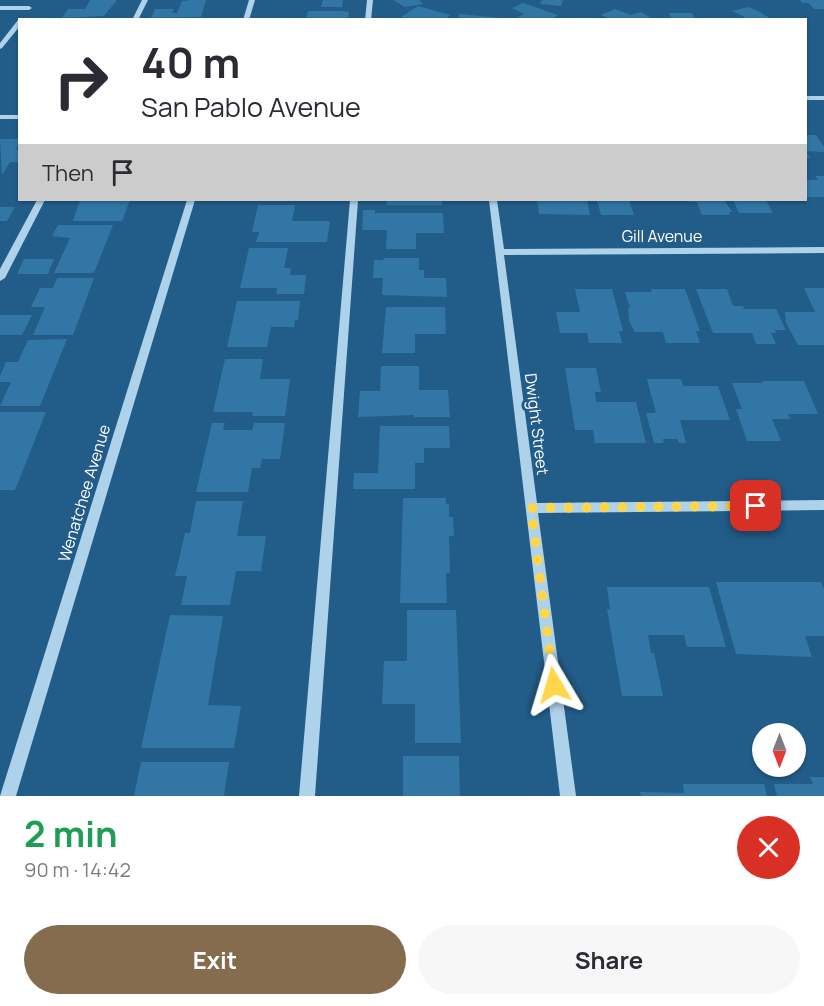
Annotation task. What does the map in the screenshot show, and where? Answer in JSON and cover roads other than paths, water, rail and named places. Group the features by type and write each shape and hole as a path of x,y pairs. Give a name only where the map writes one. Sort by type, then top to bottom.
{"street":[{"path":"22,18 35,0"},
{"path":"136,18 146,0"},
{"path":"247,18 252,0"},
{"path":"368,18 370,0"},
{"path":"0,8 29,8"},
{"path":"0,47 18,23"},
{"path":"807,98 824,98"},
{"path":"0,117 18,117"},
{"path":"0,278 40,201"},
{"name":"Wenatchee Avenue","path":"8,796 191,201"},
{"path":"307,796 354,201"},
{"name":"Dwight Street","path":"493,201 567,796"},
{"name":"Gill Avenue","path":"499,252 824,250"},
{"path":"531,508 824,505"}]}
